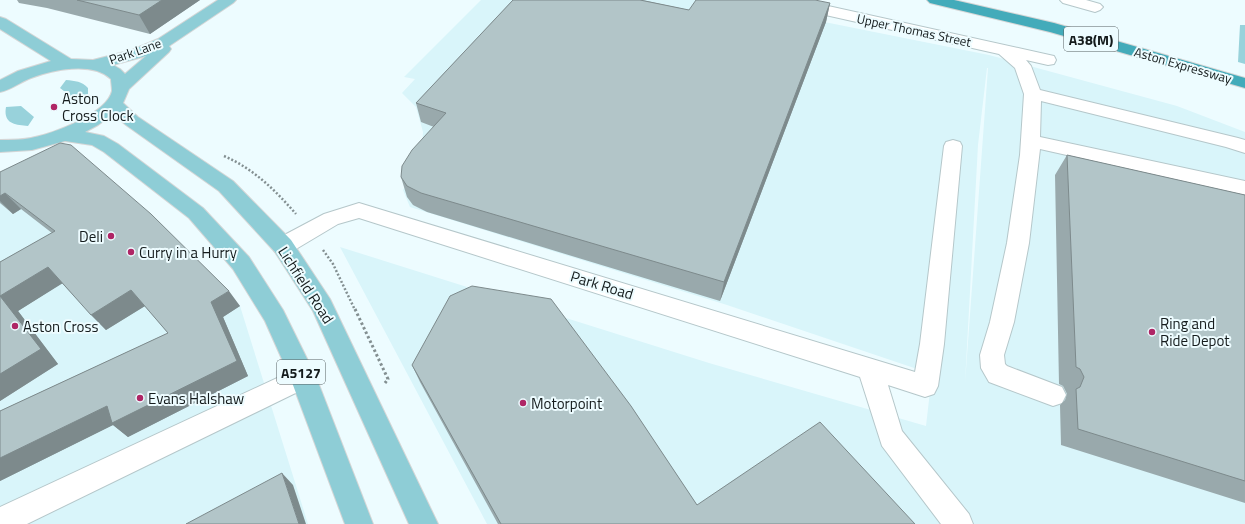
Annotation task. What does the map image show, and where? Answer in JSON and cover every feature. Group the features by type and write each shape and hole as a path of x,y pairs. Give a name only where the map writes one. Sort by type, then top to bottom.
{"highway":[{"name":"Aston Expressway","path":"935,0 1054,28 1245,83"}],"main road":[{"name":"Park Lane","path":"96,65 138,54 164,42 228,0"},
{"path":"0,22 67,64"},
{"name":"Park Lane","path":"117,96 150,59 195,23"},
{"path":"0,88 25,75 46,68 67,64 96,65 110,69 119,78 117,96 101,115 85,126 65,135 0,157"},
{"name":"Lichfield Road","path":"117,96 132,120 226,186 283,246 322,306 424,524"},
{"name":"A5127","path":"65,135 97,140 111,148 196,213 241,263 275,317 303,377 359,524"},
{"path":"0,146 36,144"}],"street":[{"name":"Upper Thomas Street","path":"780,0 1048,60"},
{"path":"1068,0 1095,7"},
{"path":"1004,50 1023,66 1033,94 1030,155 1018,244 1002,322 992,355 993,368 998,374 1053,395"},
{"path":"1033,94 1231,142 1245,147"},
{"path":"1031,140 1245,188"},
{"name":"Park Road","path":"283,246 331,219 359,210 925,386 932,344 953,146"},
{"path":"870,368 891,437 959,524"},
{"path":"0,522 303,377"}],"shaded area":[{"path":"481,0 714,0 989,55 1177,106 1245,132 1245,524 487,524 340,247 709,363 926,426 932,374 727,305 410,207 403,190 421,159 423,132 416,107 402,93 415,79 404,77","holes":["988,68 965,383 978,145"]},
{"path":"1240,25 1245,25 1245,64 1238,62"},
{"path":"66,80 78,82 86,86 88,88 88,97 73,98 60,88"},
{"path":"21,106 34,117 28,126 15,124 6,117 6,107"},
{"path":"0,183 203,268 240,306 308,524 0,524"}],"building":[{"path":"77,0 162,0 139,15"},
{"path":"513,0 640,0 689,10 696,0 815,0 830,3 724,282 421,193 407,186 401,177 402,166 412,150 446,113 416,103"},
{"path":"60,143 71,145 151,214 229,291 211,302 237,361 112,423 107,406 0,458 0,411 168,333 131,290 91,315 48,267 0,296 0,262 55,231 5,193 0,196 0,172"},
{"name":"Ring and Ride Depot","path":"1067,155 1245,195 1245,481 1078,429 1076,389 1080,387 1084,377 1080,369 1076,367"},
{"name":"Motorpoint","path":"472,286 551,299 631,406 697,505 820,422 915,524 501,524 412,365 450,296"},
{"path":"0,296 41,349 0,374"},
{"path":"282,473 299,524 186,524"}],"place":[{"name":"Aston Cross Clock","path":"54,107"},
{"name":"Deli","path":"111,236"},
{"name":"Curry in a Hurry","path":"131,252"},
{"name":"Aston Cross","path":"15,326"},
{"name":"Ring and Ride Depot","path":"1152,332"},
{"name":"Evans Halshaw","path":"140,398"},
{"name":"Motorpoint","path":"523,403"}]}
